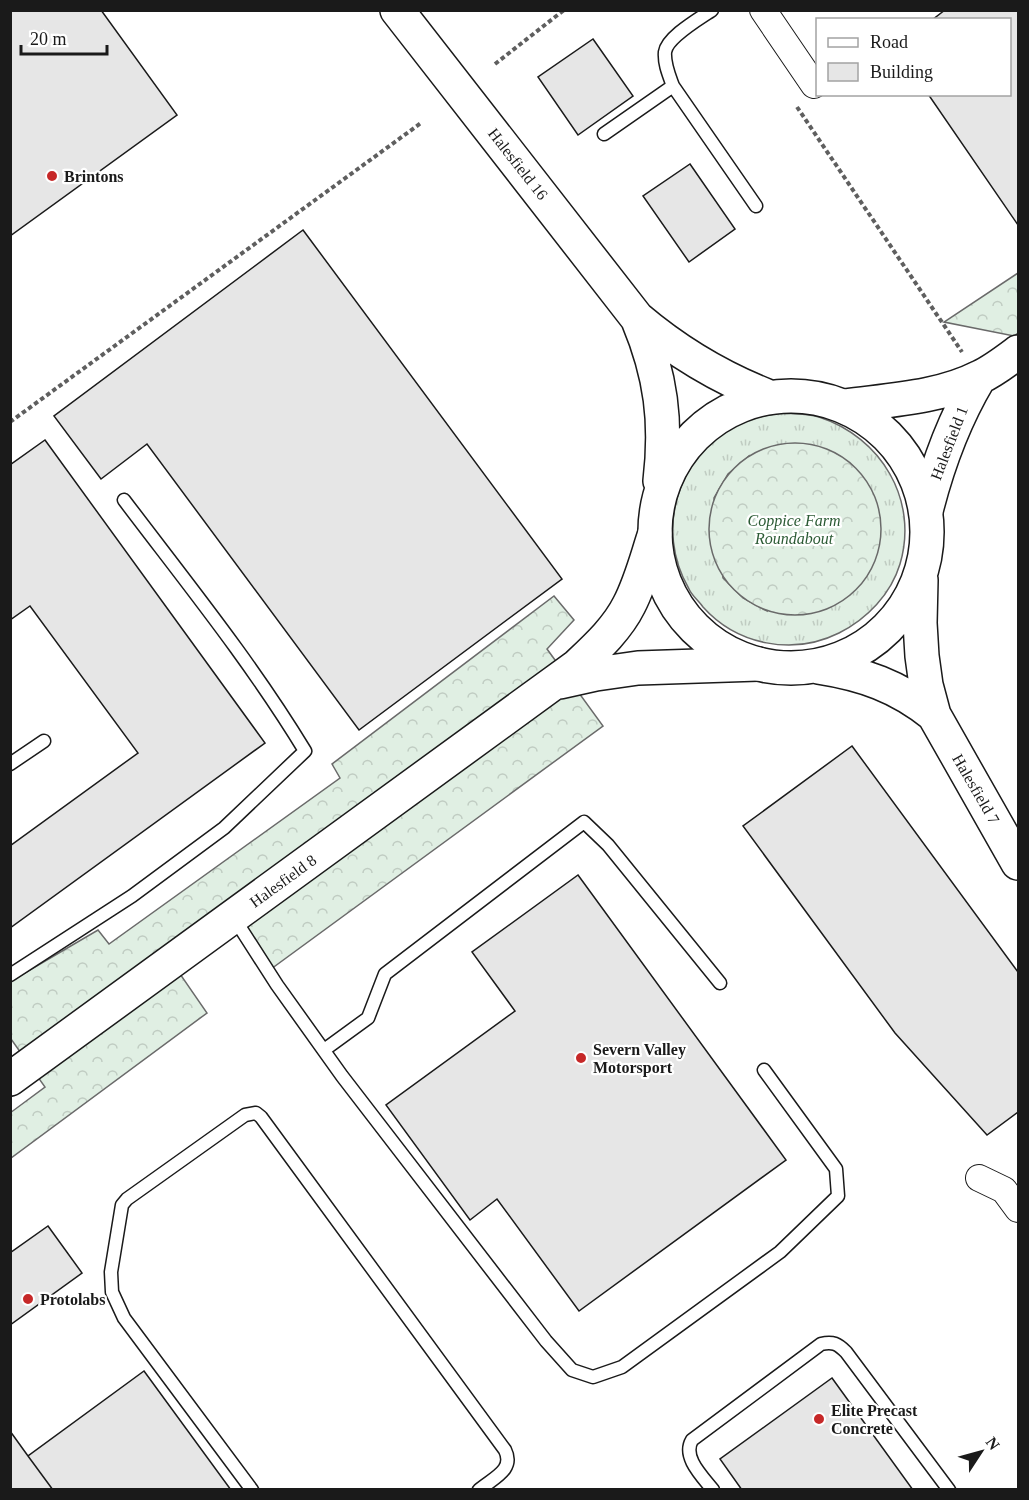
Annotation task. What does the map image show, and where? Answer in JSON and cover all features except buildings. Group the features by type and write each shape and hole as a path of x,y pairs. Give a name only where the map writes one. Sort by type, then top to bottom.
{"main road":[{"name":"Halesfield 16","path":"397,10 638,318 662,339 694,361 737,384 767,396"},
{"name":"Halesfield 16","path":"638,318 650,346 662,397 663,458 658,500"},
{"name":"Halesfield 1","path":"845,406 931,394 979,378 1018,352"},
{"name":"Halesfield 1","path":"926,511 935,476 953,426 979,378"},
{"path":"806,395 845,406 884,430 912,467 926,511 928,543 921,575 905,608 881,635 851,655 817,666 788,668 758,664 717,647 684,616 662,578 655,533 658,500 672,463 697,432 729,409 767,396 806,395"},
{"name":"Halesfield 8","path":"10,1079 555,683 595,649 628,607 638,586 655,533"},
{"name":"Halesfield 7","path":"921,575 922,656 926,685 934,715 1018,863"},
{"name":"Halesfield 8","path":"555,683 638,668 758,664"},
{"name":"Halesfield 7","path":"817,666 852,672 878,681 902,693 934,715"}],"street":[{"path":"763,10 814,84"},
{"path":"979,1178 1014,1193"}],"lane":[{"path":"712,10 674,37 665,50 666,64 673,86 756,206"},
{"path":"604,134 673,86"},
{"path":"10,975 132,896 224,828 305,751 230,639 124,500"},
{"path":"10,764 44,741"},
{"path":"324,1050 368,1018 385,974 584,822 608,845 720,983"},
{"path":"233,917 324,1050 546,1341 572,1370 593,1377 622,1367 780,1252 838,1196 836,1169 764,1070"},
{"path":"252,1490 124,1318 112,1292 111,1272 122,1205 245,1115 256,1113 505,1449 509,1457 509,1464 505,1470 479,1490"},
{"path":"712,1490 689,1454 688,1447 692,1440 821,1344 830,1342 838,1344 846,1352 949,1490"}],"path":[{"path":"495,64 564,10"},
{"path":"794,102 979,378"},
{"path":"10,422 422,123"}],"green space":[{"path":"1018,273 1018,333 1014,336 944,322"},
{"path":"779,413 819,417 841,426 860,439 877,455 890,474 899,495 904,517 905,540 900,564 891,585 877,604 859,621 839,633 803,644 766,643 749,638 717,620 690,592 679,566 673,542 673,518 678,495 687,473 701,454 718,437 739,423","holes":["749,456 767,611 743,598 723,578 714,498 728,474"]},
{"name":"Coppice Farm Roundabout","path":"795,443 828,450 856,468 874,496 881,529 874,562 856,590 828,608 795,615 762,608 734,590 716,562 709,529 716,496 734,468 762,450"},
{"path":"554,596 574,620 547,649 603,726 271,969 240,928 180,974 207,1013 11,1158 10,1113 45,1087 11,1039 11,981 98,930 109,944 340,778 332,764"}],"place":[{"name":"Brintons","path":"52,176"},
{"name":"Severn Valley Motorsport","path":"581,1058"},
{"name":"Protolabs","path":"28,1299"},
{"name":"Elite Precast Concrete","path":"819,1419"}]}
